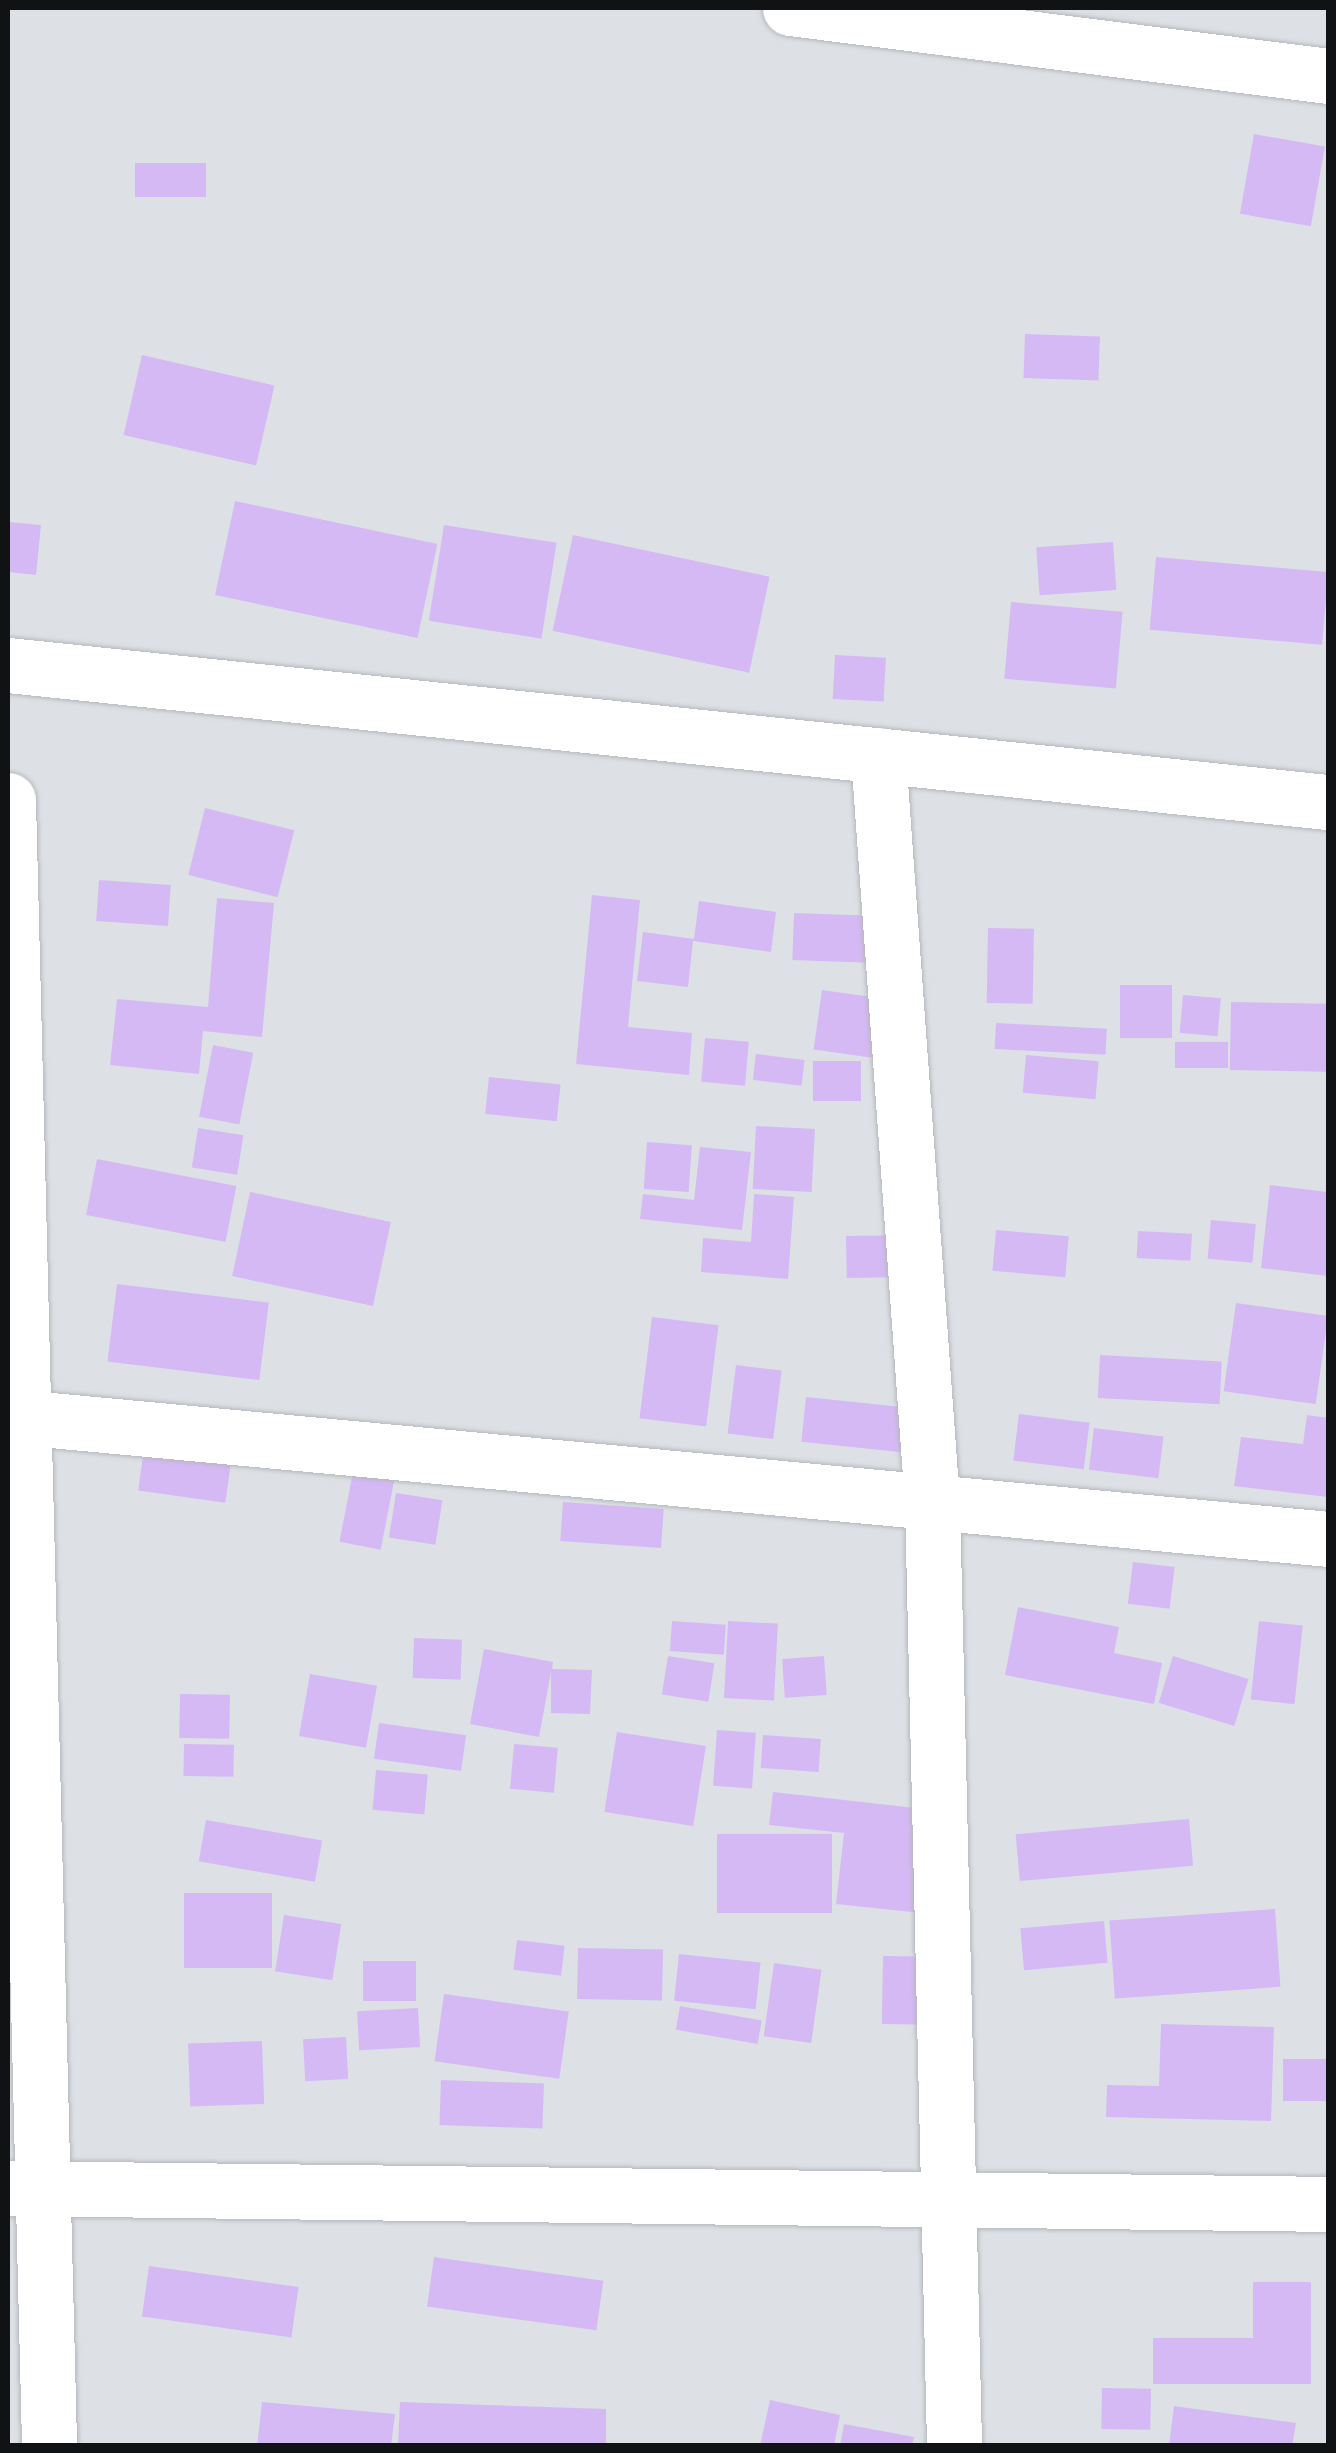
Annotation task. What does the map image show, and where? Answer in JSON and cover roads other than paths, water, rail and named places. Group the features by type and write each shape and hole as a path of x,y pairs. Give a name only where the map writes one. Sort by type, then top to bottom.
{"street":[{"path":"790,8 908,15 1328,76"},
{"path":"8,664 1328,802"},
{"path":"878,755 932,1503 954,2446"},
{"path":"8,800 25,2188 49,2446"},
{"path":"15,1417 1328,1539"},
{"path":"25,2188 1328,2204"}]}
